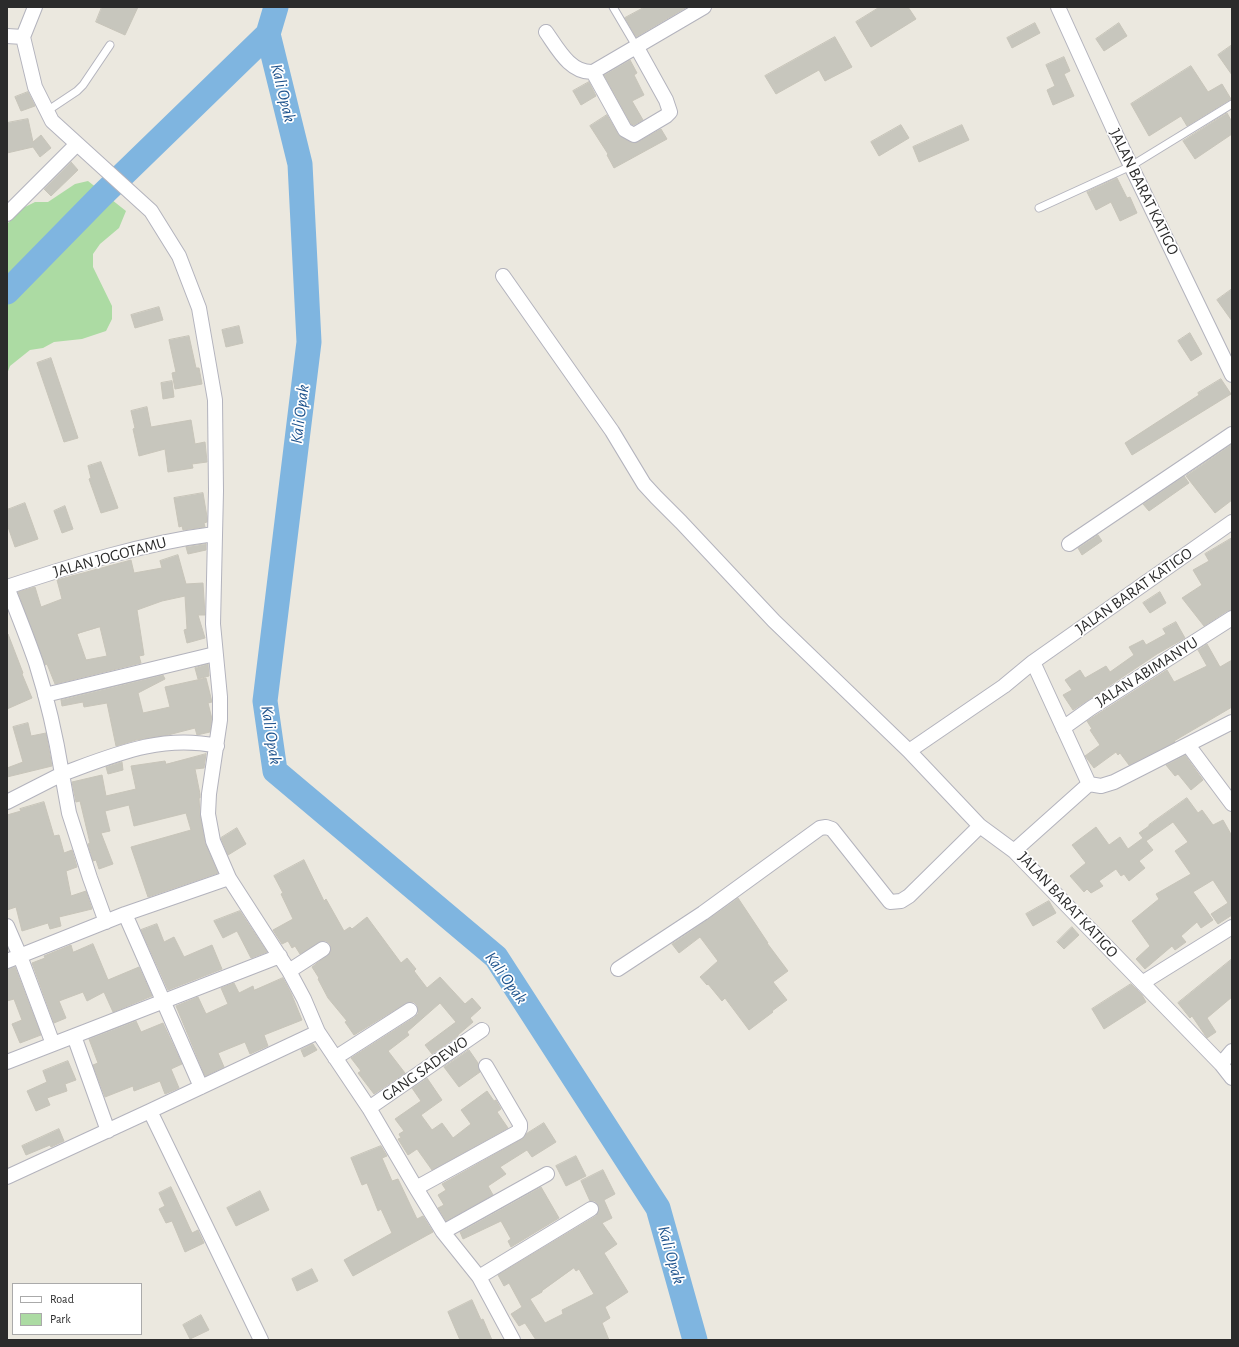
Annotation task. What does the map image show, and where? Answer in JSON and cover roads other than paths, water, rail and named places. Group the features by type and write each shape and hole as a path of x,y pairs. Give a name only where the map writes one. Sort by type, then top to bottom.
{"street":[{"path":"35,7 23,37 35,87 52,121 151,211 179,256 199,308 215,400 216,491 213,624 220,697 220,720 217,746 211,775 208,814 213,841 230,878 289,971 318,1032 334,1058 369,1108 443,1232 479,1277 513,1340"},
{"path":"546,32 571,66 582,71 593,72 704,7"},
{"name":"JALAN BARAT KATIGO","path":"1058,7 1131,166 1232,376"},
{"path":"7,36 23,37"},
{"path":"593,72 626,132 634,135 666,116 670,112 670,109 636,46"},
{"path":"7,214 77,144"},
{"path":"503,276 612,431 644,484 774,621 909,751 980,826 1014,851"},
{"path":"1069,544 1232,434"},
{"name":"JALAN BARAT KATIGO","path":"909,751 1004,686 1033,662 1232,522"},
{"name":"JALAN JOGOTAMU","path":"7,587 57,570 133,550 178,539 214,534"},
{"path":"7,587 35,662 45,695 59,754 69,813 106,922"},
{"name":"JALAN ABIMANYU","path":"1063,728 1091,708 1232,618"},
{"path":"45,695 215,654"},
{"path":"1033,662 1089,784 1101,786 1114,782 1232,722"},
{"path":"7,802 62,774 141,746 188,742 217,746"},
{"path":"1188,745 1232,804"},
{"name":"JALAN BARAT KATIGO","path":"1089,784 1014,851 1221,1064 1232,1078"},
{"path":"618,969 704,913 820,828 826,827 832,829 890,902 901,901 909,896 980,826"},
{"path":"14,958 125,914 230,878"},
{"path":"125,914 201,1088"},
{"path":"7,926 14,958 54,1044"},
{"path":"1142,983 1232,927"},
{"path":"289,971 322,949"},
{"path":"7,1062 280,956"},
{"path":"334,1058 410,1010"},
{"name":"GANG SADEWO","path":"369,1108 482,1030"},
{"path":"7,1177 201,1088 318,1032"},
{"path":"74,1036 108,1131"},
{"path":"1221,1064 1232,1051"},
{"path":"416,1188 518,1132 520,1124 486,1066"},
{"path":"150,1111 260,1340"},
{"path":"443,1232 547,1174"},
{"path":"479,1277 592,1209"}],"lane":[{"path":"613,7 636,46"},
{"path":"47,111 77,91 83,85 110,45"},
{"path":"1039,208 1131,166 1232,104"}],"waterway":[{"name":"Kali Opak","path":"276,7 268,34 300,164 309,342 265,701 275,771 496,957 658,1208 695,1340"},
{"path":"7,292 101,196 268,34"}]}
